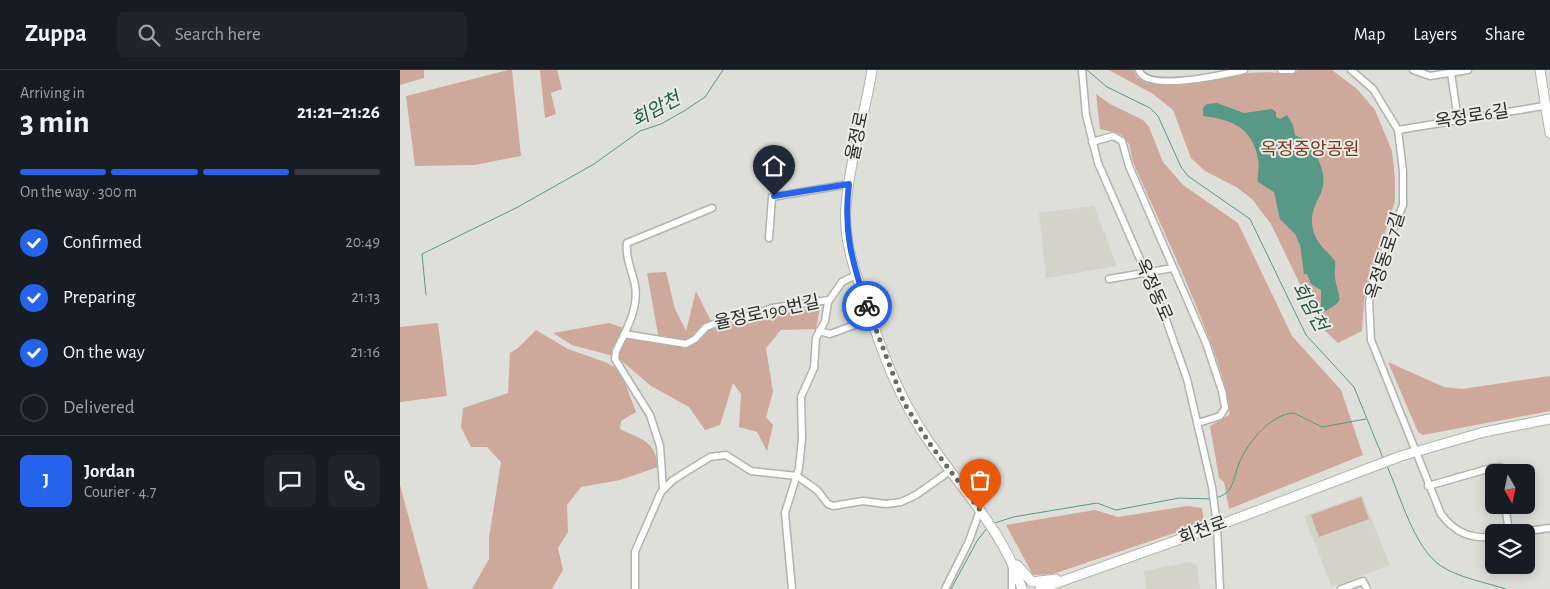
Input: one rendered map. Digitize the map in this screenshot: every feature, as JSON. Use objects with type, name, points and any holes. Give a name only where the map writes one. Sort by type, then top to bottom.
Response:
[{"type":"main road","name":"율정로","points":[[872,70],[849,184],[846,220],[850,252],[856,275],[904,403],[950,471],[994,530],[1013,562]]},
{"type":"main road","points":[[1540,70],[1548,105],[1550,133]]},
{"type":"main road","points":[[1415,452],[1484,432],[1550,419]]},
{"type":"main road","name":"회천로","points":[[1040,589],[1218,526],[1415,452]]},
{"type":"main road","points":[[1013,562],[1033,582],[1062,580]]},
{"type":"main road","points":[[1013,562],[1022,589]]},
{"type":"main road","points":[[1048,589],[1062,580]]},
{"type":"street","name":"옥정동로","points":[[1082,70],[1084,97],[1092,142],[1118,213],[1164,314],[1187,379],[1212,487],[1218,526]]},
{"type":"street","points":[[1138,70],[1140,75],[1145,78],[1179,81],[1244,70]]},
{"type":"street","points":[[1281,70],[1292,70]]},
{"type":"street","name":"옥정동로7길","points":[[1351,70],[1373,89],[1398,130],[1403,170],[1402,205],[1370,292],[1369,328],[1374,350],[1439,511],[1456,530],[1472,537],[1485,537]]},
{"type":"street","points":[[1413,70],[1430,76],[1468,70]]},
{"type":"street","points":[[1450,73],[1458,120]]},
{"type":"street","name":"옥정로6길","points":[[1398,130],[1548,105]]},
{"type":"street","points":[[1092,142],[1113,136],[1122,141],[1129,166],[1206,343],[1225,404],[1224,411],[1220,416],[1198,422]]},
{"type":"street","points":[[770,238],[772,196],[849,184]]},
{"type":"street","points":[[663,489],[660,446],[650,415],[615,359],[616,351],[635,304],[635,286],[626,250],[627,243],[712,208]]},
{"type":"street","points":[[1109,279],[1173,268]]},
{"type":"street","points":[[792,589],[785,513],[797,476],[801,452],[801,398],[814,368],[815,344],[819,331],[825,321],[829,300],[842,282],[856,275]]},
{"type":"street","name":"율정로190번길","points":[[624,334],[686,344],[694,340],[706,327],[733,317],[750,316],[772,308],[829,300]]},
{"type":"street","points":[[819,331],[830,334],[871,319]]},
{"type":"street","points":[[635,589],[636,552],[663,489],[673,480],[710,457],[726,455],[751,471],[797,476],[817,490],[828,504],[833,506],[863,501],[886,504],[902,502],[916,495],[950,471]]},
{"type":"street","points":[[1428,486],[1485,470]]},
{"type":"street","points":[[945,589],[983,514]]},
{"type":"street","points":[[1218,526],[1220,589]]},
{"type":"street","points":[[1535,530],[1550,528]]},
{"type":"street","points":[[1012,589],[1013,562]]},
{"type":"street","points":[[1341,589],[1363,581],[1367,589]]},
{"type":"shaded area","points":[[1217,103],[1244,113],[1272,109],[1276,112],[1276,117],[1280,119],[1287,115],[1293,125],[1295,135],[1305,140],[1317,157],[1322,171],[1323,186],[1313,212],[1312,222],[1318,241],[1335,261],[1335,275],[1339,296],[1339,300],[1335,305],[1321,314],[1321,290],[1311,284],[1307,274],[1304,274],[1300,245],[1295,234],[1280,219],[1274,192],[1258,182],[1259,162],[1251,140],[1239,127],[1231,123],[1203,116],[1203,108],[1207,104]]},
{"type":"shaded area","points":[[1094,206],[1117,266],[1046,278],[1039,213]]},
{"type":"shaded area","points":[[1362,495],[1390,565],[1332,587],[1304,516]]},
{"type":"shaded area","points":[[1190,562],[1197,565],[1200,589],[1146,589],[1144,571]]},
{"type":"green space","points":[[400,70],[424,70],[424,78],[400,85]]},
{"type":"green space","points":[[512,70],[521,156],[474,165],[415,166],[406,96]]},
{"type":"green space","points":[[540,70],[557,70],[562,89],[551,93],[556,114],[545,118]]},
{"type":"green space","name":"옥정중앙공원","points":[[1109,70],[1134,70],[1136,76],[1145,82],[1158,85],[1174,85],[1191,84],[1256,72],[1293,74],[1298,70],[1332,70],[1357,89],[1375,110],[1392,151],[1395,178],[1395,201],[1364,300],[1362,331],[1338,343],[1320,326],[1271,224],[1252,199],[1236,187],[1205,171],[1191,158],[1173,110],[1153,94]]},
{"type":"green space","points":[[1096,94],[1110,104],[1143,120],[1149,127],[1163,162],[1183,185],[1238,223],[1292,336],[1341,390],[1363,455],[1229,509],[1224,482],[1219,478],[1210,426],[1229,415],[1228,396],[1219,367],[1190,292],[1133,162],[1129,144],[1121,134],[1100,129]]},
{"type":"green space","points":[[666,272],[675,309],[686,331],[696,291],[712,323],[725,326],[762,316],[820,307],[816,329],[781,330],[766,348],[773,392],[766,417],[773,425],[767,451],[757,432],[739,427],[741,394],[733,383],[720,425],[705,430],[689,407],[651,386],[617,357],[572,345],[553,333],[609,323],[659,340],[647,273]]},
{"type":"green space","points":[[438,323],[447,396],[400,402],[400,327]]},
{"type":"green space","points":[[536,330],[568,349],[605,362],[620,370],[636,412],[621,421],[620,429],[641,439],[650,446],[654,451],[658,467],[620,480],[581,487],[567,505],[568,532],[558,548],[563,570],[552,589],[472,589],[489,559],[489,538],[501,462],[487,447],[471,447],[461,427],[463,408],[508,393],[510,353],[518,348]]},
{"type":"green space","points":[[1388,362],[1444,387],[1462,389],[1550,376],[1550,411],[1423,435],[1418,432]]},
{"type":"green space","points":[[400,485],[428,589],[400,589]]},
{"type":"green space","points":[[1361,497],[1369,519],[1319,537],[1311,515]]},
{"type":"green space","points":[[1187,506],[1202,508],[1204,523],[1053,574],[1033,575],[1006,525],[1095,510],[1118,517]]},
{"type":"waterway","points":[[426,295],[422,254],[518,207],[594,164],[640,131],[661,124],[684,111],[705,97],[723,70]]},
{"type":"waterway","name":"회암천","points":[[1087,70],[1107,87],[1150,108],[1158,116],[1181,167],[1188,176],[1250,219],[1306,335],[1354,387],[1383,458]]},
{"type":"waterway","points":[[1215,498],[1220,497],[1230,489],[1239,464],[1249,445],[1269,423],[1277,418],[1294,413],[1322,427],[1366,419]]},
{"type":"waterway","name":"회암천","points":[[1387,466],[1415,534],[1431,558],[1455,573],[1506,589]]},
{"type":"waterway","points":[[992,524],[1013,517],[1097,503],[1116,510],[1179,498],[1211,499]]},
{"type":"waterway","points":[[951,589],[977,541],[987,528]]},
{"type":"way so far","points":[[867,306],[904,403],[930,444],[980,510]]},
{"type":"route","points":[[774,196],[849,184],[846,220],[850,252],[867,306]]}]
